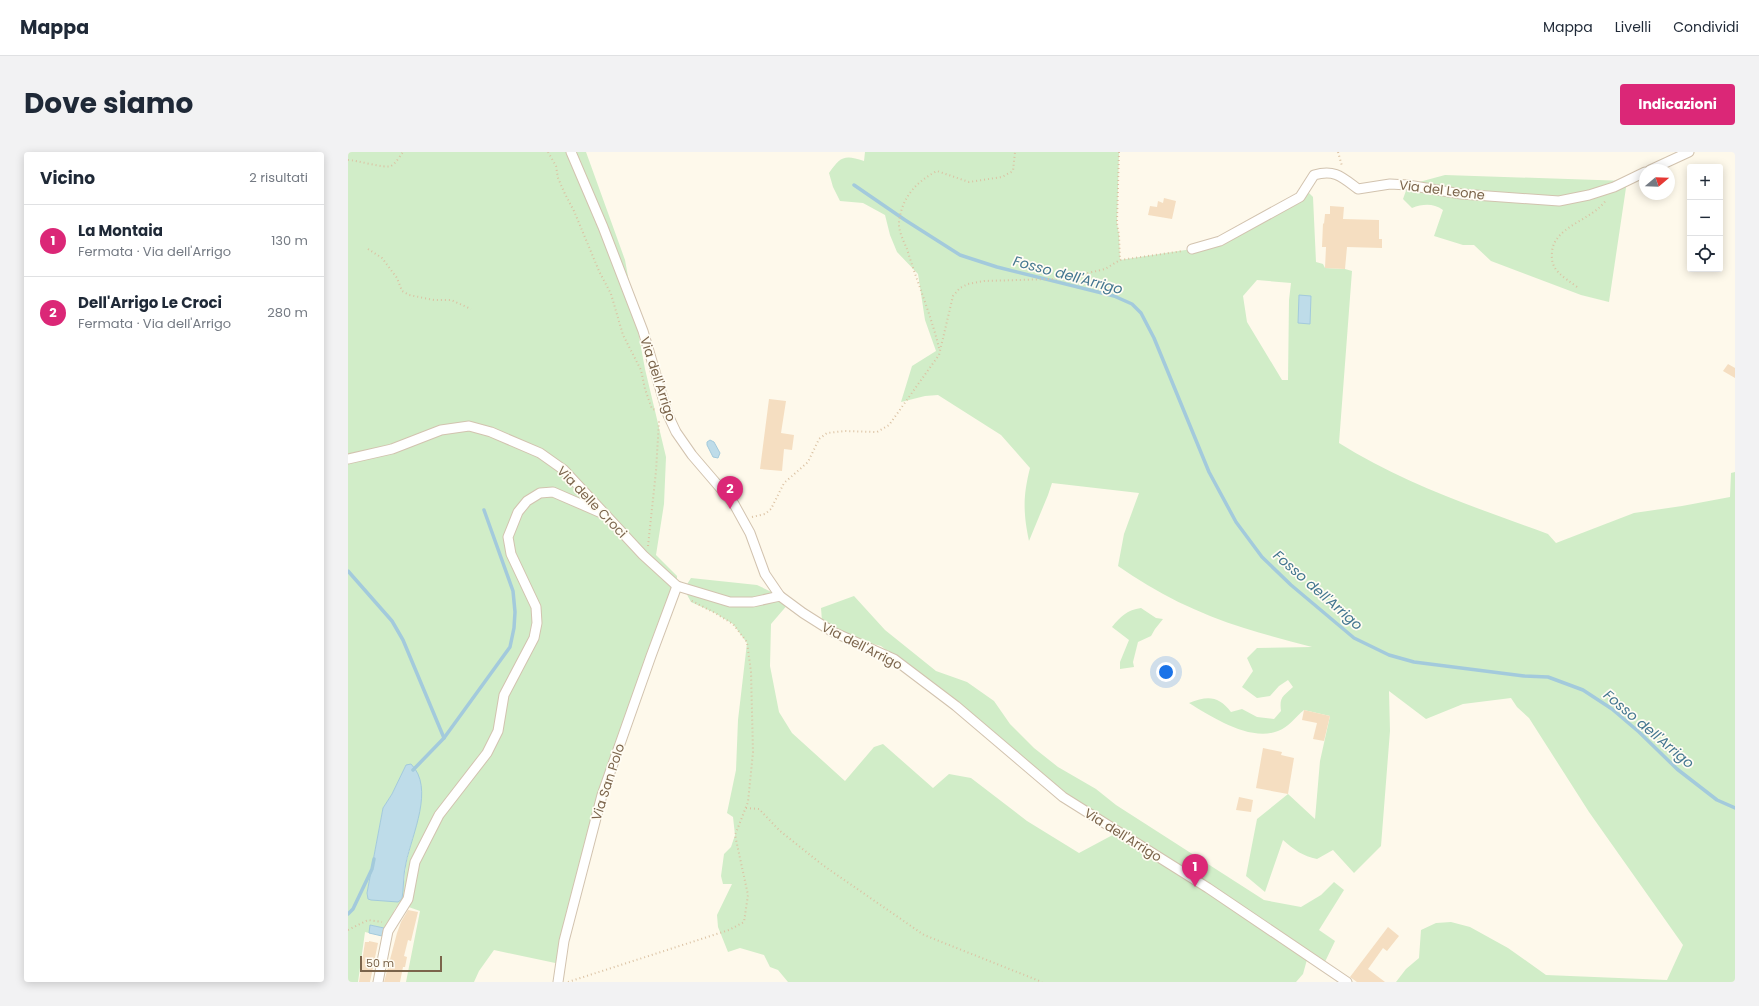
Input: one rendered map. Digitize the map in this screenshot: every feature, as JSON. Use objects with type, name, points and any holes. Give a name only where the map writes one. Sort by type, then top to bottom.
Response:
[{"type":"street","name":"Via dell'Arrigo","points":[[571,152],[604,227],[643,331],[668,415],[676,432],[692,455],[734,504],[750,533],[765,574],[780,596],[802,613],[833,632],[894,659],[956,706],[1064,797],[1208,888],[1347,982]]},
{"type":"street","points":[[1663,164],[1688,152]]},
{"type":"street","name":"Via del Leone","points":[[1192,249],[1220,241],[1300,197],[1314,175],[1326,172],[1340,176],[1358,189],[1390,184],[1408,184],[1461,194],[1559,201],[1589,195],[1614,187],[1639,175]]},
{"type":"street","name":"Via delle Croci","points":[[348,459],[392,449],[441,430],[469,426],[491,432],[540,453],[564,470],[646,558],[681,588],[730,602],[754,602],[780,596]]},
{"type":"street","points":[[378,982],[388,931],[408,899],[415,862],[439,815],[487,753],[498,731],[504,695],[534,638],[537,623],[536,607],[511,554],[508,537],[518,512],[527,501],[540,494],[553,492],[606,515]]},
{"type":"street","name":"Via San Polo","points":[[558,982],[564,941],[602,795],[651,656],[681,588]]},
{"type":"path","points":[[348,160],[360,161],[388,168],[392,166],[403,152]]},
{"type":"path","points":[[548,152],[556,166],[558,178],[564,194],[574,211],[599,271],[611,294],[623,335],[641,370],[645,389],[652,409]]},
{"type":"path","points":[[939,350],[933,324],[899,224],[906,201],[912,189],[923,178],[938,171],[969,182],[1002,177],[1013,171],[1014,152]]},
{"type":"path","points":[[1119,152],[1117,223],[1120,260]]},
{"type":"path","points":[[1338,152],[1342,166],[1340,176]]},
{"type":"path","points":[[1577,287],[1554,268],[1551,257],[1554,241],[1562,233],[1604,203],[1614,187]]},
{"type":"path","points":[[368,249],[382,258],[397,278],[402,291],[410,295],[434,300],[451,300],[471,309]]},
{"type":"path","points":[[743,520],[765,514],[771,509],[784,483],[808,462],[819,440],[827,433],[876,432],[889,425],[939,355],[939,350],[948,325],[953,296],[960,288],[968,284],[984,281],[1052,279],[1076,276],[1104,269],[1120,260],[1192,249]]},
{"type":"path","points":[[646,558],[650,541],[660,418]]},
{"type":"path","points":[[567,982],[729,930],[744,922],[746,916],[748,895],[735,835],[748,802],[753,752],[751,672],[747,642],[734,624],[715,612],[691,602],[681,588]]},
{"type":"path","points":[[746,808],[759,809],[780,831],[824,866],[924,935],[1042,982]]},
{"type":"path","points":[[348,930],[368,920],[393,924]]},
{"type":"green space","points":[[348,152],[586,152],[625,260],[645,369],[666,457],[664,504],[656,555],[677,576],[677,586],[602,795],[560,964],[494,950],[479,971],[474,982],[406,982],[420,911],[400,904],[395,909],[382,936],[383,928],[371,925],[369,933],[365,932],[358,982],[348,982]],"holes":[[[406,765],[419,812],[406,864],[402,899],[368,898],[367,893],[383,808],[392,794]]]},
{"type":"green space","points":[[865,152],[1119,152],[1117,223],[1120,260],[1192,249],[1220,241],[1305,189],[1313,197],[1316,262],[1323,264],[1325,268],[1345,269],[1352,271],[1339,443],[1364,458],[1415,483],[1468,505],[1548,534],[1556,543],[1634,513],[1730,497],[1731,473],[1735,472],[1735,982],[1396,982],[1406,969],[1419,958],[1421,930],[1436,923],[1451,922],[1470,927],[1508,948],[1546,975],[1667,980],[1683,945],[1589,812],[1529,718],[1517,707],[1511,698],[1463,704],[1426,719],[1389,691],[1390,731],[1381,846],[1354,873],[1333,850],[1317,859],[1299,852],[1283,840],[1265,892],[1246,876],[1257,819],[1288,794],[1315,819],[1320,761],[1330,716],[1304,710],[1289,724],[1278,731],[1267,734],[1256,733],[1244,731],[1220,721],[1189,703],[1201,699],[1212,698],[1221,702],[1231,712],[1242,709],[1257,717],[1274,719],[1281,711],[1281,702],[1283,697],[1293,687],[1288,680],[1279,686],[1270,696],[1257,698],[1242,687],[1253,671],[1247,658],[1257,648],[1312,647],[1252,631],[1194,609],[1147,585],[1118,566],[1124,534],[1139,493],[1052,483],[1029,541],[1025,504],[1026,487],[1030,468],[1001,435],[938,395],[925,396],[901,402],[912,366],[936,351],[925,320],[918,274],[897,252],[890,235],[885,215],[863,203],[840,201],[833,187],[829,173],[836,163],[843,158],[852,158],[864,161]],"holes":[[[1257,280],[1291,283],[1289,300],[1288,380],[1282,380],[1247,322],[1243,296]]]},
{"type":"green space","points":[[1445,175],[1627,181],[1609,302],[1581,295],[1491,261],[1474,245],[1463,245],[1434,236],[1443,210],[1435,206],[1428,205],[1412,208],[1403,199],[1408,185]]},
{"type":"green space","points":[[691,578],[757,585],[780,596],[789,603],[771,624],[770,666],[779,712],[792,733],[845,781],[874,747],[883,744],[933,788],[949,774],[971,778],[1027,821],[1079,853],[1122,830],[1075,802],[966,712],[881,646],[839,635],[822,621],[821,608],[854,596],[885,630],[936,671],[967,682],[994,701],[1010,724],[1034,748],[1058,767],[1096,789],[1116,805],[1264,900],[1301,907],[1321,895],[1334,882],[1344,890],[1319,930],[1335,941],[1323,966],[1308,956],[1303,974],[1296,982],[788,982],[778,970],[770,967],[764,955],[740,948],[728,952],[718,927],[717,915],[732,884],[723,884],[721,876],[724,854],[731,847],[735,835],[733,817],[727,813],[736,770],[738,720],[747,643],[733,624],[715,613],[691,602],[684,589]]},
{"type":"green space","points":[[1141,608],[1156,618],[1163,619],[1151,636],[1138,642],[1133,662],[1134,667],[1120,669],[1120,662],[1129,640],[1112,627],[1125,614],[1132,610]]},
{"type":"water","points":[[1299,295],[1311,296],[1310,324],[1298,323]]},
{"type":"water","points":[[710,440],[714,442],[720,453],[718,458],[713,457],[707,445],[707,442]]},
{"type":"water","points":[[411,764],[418,774],[422,798],[417,825],[405,868],[402,899],[398,902],[371,900],[368,899],[367,893],[383,808],[392,794],[406,765]]},
{"type":"water","points":[[370,925],[384,928],[382,936],[369,933]]},
{"type":"building","points":[[1164,198],[1176,201],[1172,219],[1148,215],[1150,206],[1157,207],[1158,201],[1163,203]]},
{"type":"building","points":[[1330,206],[1344,207],[1343,219],[1379,220],[1379,239],[1382,239],[1382,248],[1347,247],[1345,269],[1325,268],[1326,247],[1322,247],[1323,223],[1324,224],[1325,214],[1330,214]]},
{"type":"building","points":[[1728,364],[1735,368],[1735,378],[1723,371]]},
{"type":"building","points":[[769,399],[786,401],[781,433],[794,435],[792,450],[784,449],[782,471],[760,469]]},
{"type":"building","points":[[1304,710],[1330,716],[1324,741],[1313,739],[1317,723],[1302,720]]},
{"type":"building","points":[[1263,748],[1282,752],[1281,755],[1294,758],[1288,794],[1256,788]]},
{"type":"building","points":[[1239,797],[1253,800],[1251,812],[1236,810]]},
{"type":"building","points":[[408,910],[418,912],[411,941],[408,940],[404,956],[407,957],[400,982],[384,982],[397,933]]},
{"type":"building","points":[[1388,927],[1399,936],[1387,951],[1383,948],[1368,969],[1385,982],[1357,982],[1350,977]]},
{"type":"building","points":[[369,941],[378,943],[370,982],[359,982],[365,942]]},
{"type":"waterway","name":"Fosso dell'Arrigo","points":[[854,185],[960,255],[997,267],[1114,296],[1132,304],[1141,313],[1154,338],[1209,472],[1236,522],[1262,557],[1291,585],[1354,638],[1389,655],[1414,662],[1524,676],[1548,677],[1583,690],[1612,709],[1639,732],[1677,769],[1717,800],[1735,808]]},
{"type":"waterway","points":[[413,770],[444,738],[510,647],[514,628],[515,612],[513,591],[484,510]]},
{"type":"waterway","points":[[348,571],[392,621],[403,640],[444,738]]},
{"type":"waterway","points":[[348,914],[353,909],[372,869],[374,859]]},
{"type":"place","name":"Dell'Arrigo Le Croci","points":[[730,509]]},
{"type":"place","name":"La Montaia","points":[[1195,887]]}]
